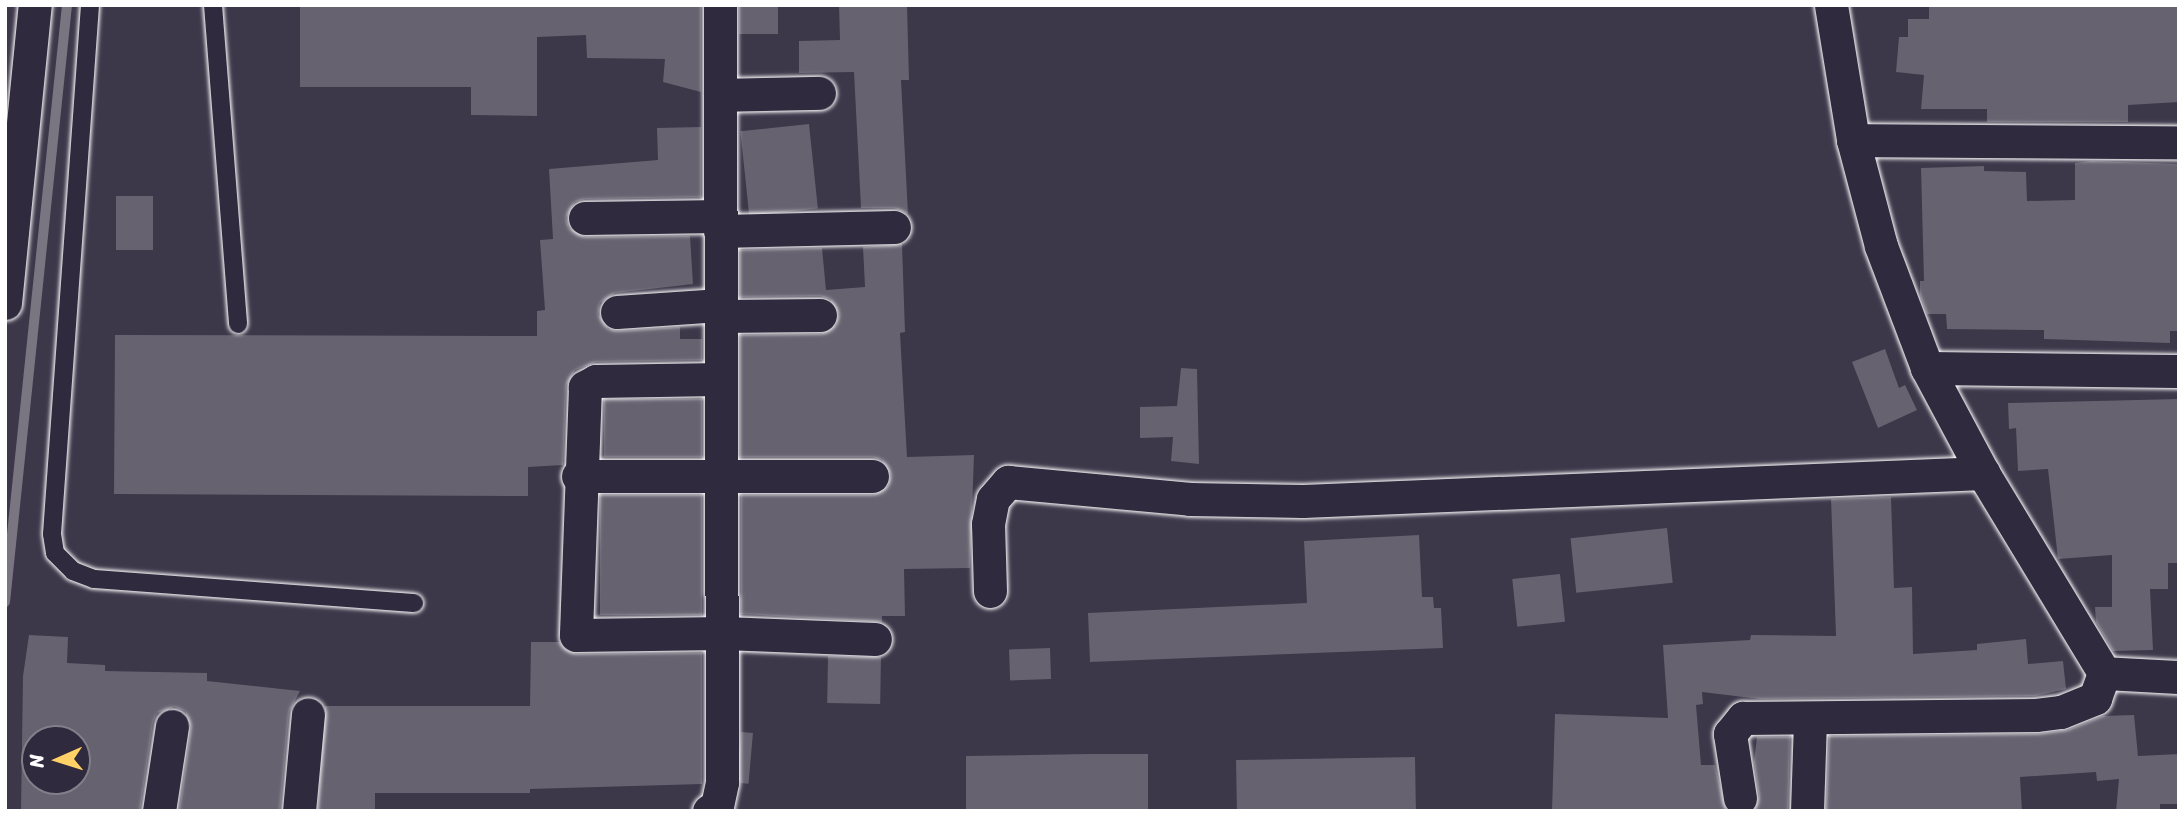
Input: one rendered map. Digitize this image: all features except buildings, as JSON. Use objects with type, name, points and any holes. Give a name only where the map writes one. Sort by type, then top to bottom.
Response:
[{"type":"street","points":[[5,303],[35,5]]},
{"type":"street","points":[[709,811],[717,806],[722,782],[720,5]]},
{"type":"street","points":[[1831,5],[1853,139],[1881,246],[1927,369],[1983,472],[2104,673]]},
{"type":"street","points":[[720,95],[819,93]]},
{"type":"street","points":[[1853,139],[2179,142]]},
{"type":"street","points":[[586,218],[894,228]]},
{"type":"street","points":[[617,312],[820,314]]},
{"type":"street","points":[[1927,369],[2179,372]]},
{"type":"street","points":[[720,379],[596,381],[585,387],[578,476],[576,635],[723,633],[875,639]]},
{"type":"street","points":[[990,590],[988,524],[993,499],[1008,482],[1190,499],[1303,501],[1983,472]]},
{"type":"street","points":[[578,476],[873,476]]},
{"type":"street","points":[[2104,673],[2179,677]]},
{"type":"street","points":[[1740,798],[1730,734],[1737,721],[2061,712],[2095,698],[2104,673]]},
{"type":"street","points":[[299,811],[308,714]]},
{"type":"street","points":[[1807,811],[1810,719]]},
{"type":"street","points":[[159,811],[172,726]]},
{"type":"lane","points":[[90,5],[52,534],[55,553],[73,571],[94,579],[414,603]]},
{"type":"lane","points":[[213,5],[238,324]]},
{"type":"waterway","points":[[5,602],[67,5]]}]
